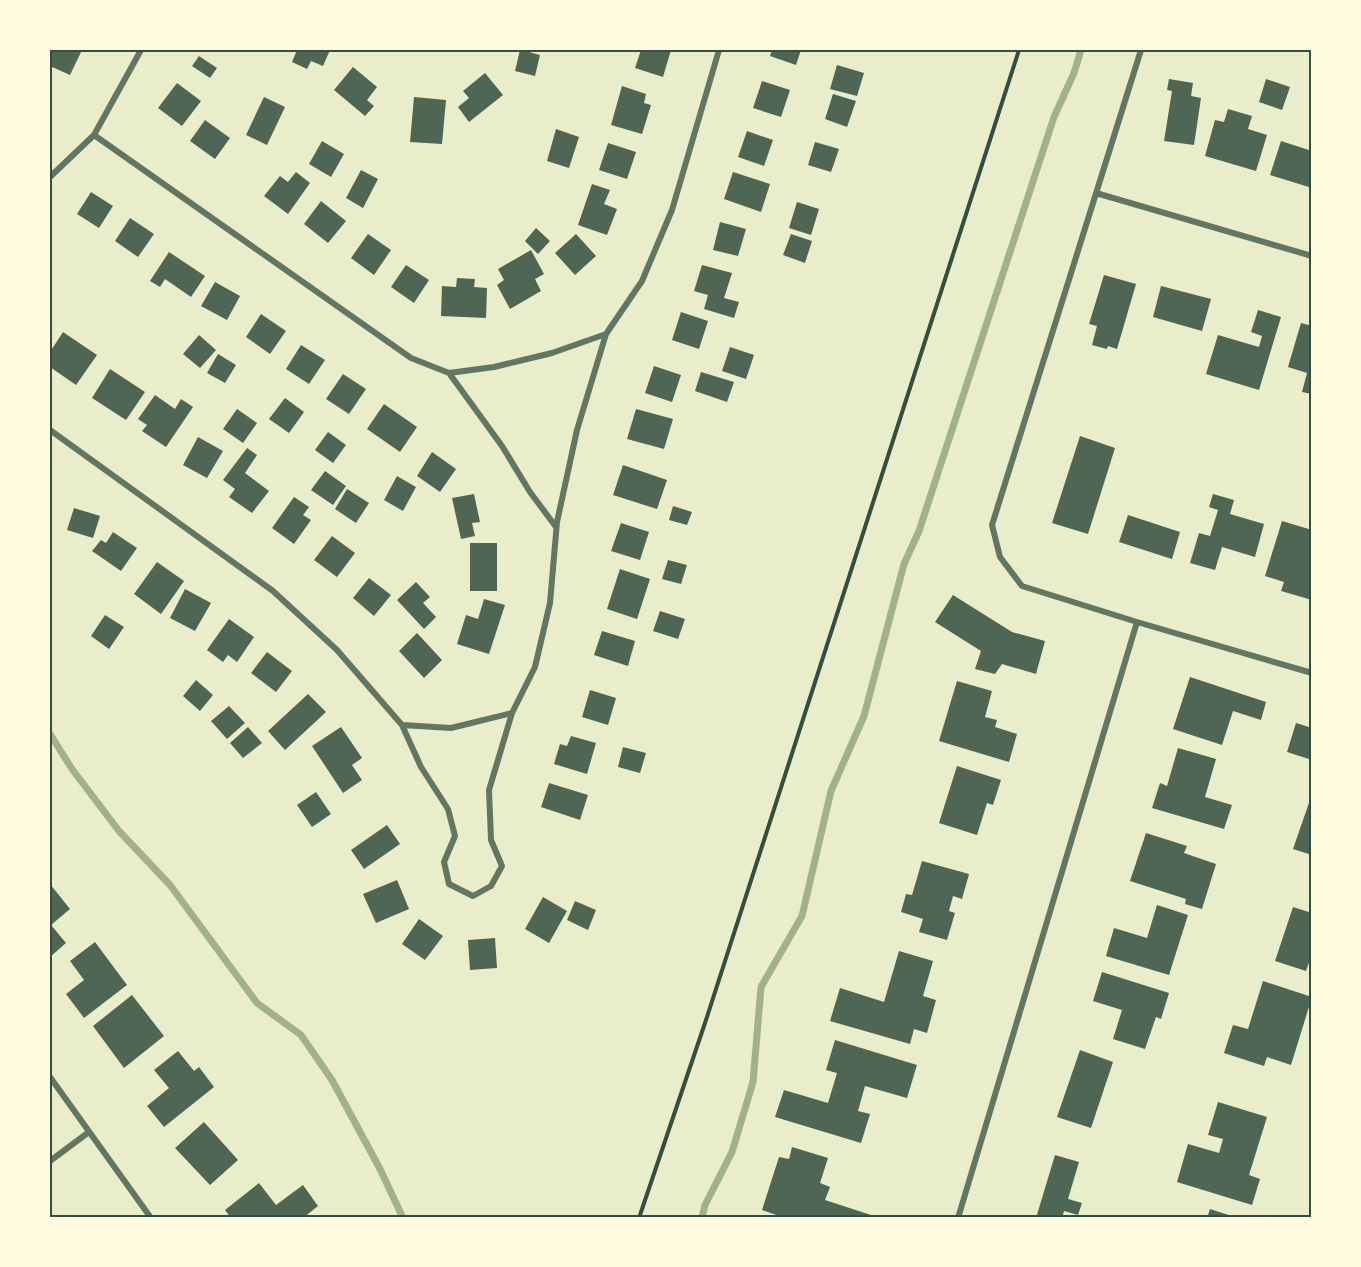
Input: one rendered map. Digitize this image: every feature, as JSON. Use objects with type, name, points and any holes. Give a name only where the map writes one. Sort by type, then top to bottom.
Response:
[{"type":"street","points":[[50,177],[94,135],[141,50]]},
{"type":"street","points":[[50,430],[273,591],[337,650],[402,725],[422,767],[448,810],[455,837],[444,862],[449,884],[473,897],[490,886],[502,866],[490,840],[489,790],[512,713],[536,667],[550,603],[556,527],[577,430],[606,334],[642,281],[672,210],[719,50]]},
{"type":"street","points":[[1141,50],[992,525],[1000,557],[1022,586],[1311,673]]},
{"type":"street","points":[[94,135],[411,358],[449,373],[494,367],[552,353],[606,334]]},
{"type":"street","points":[[1096,193],[1311,256]]},
{"type":"street","points":[[449,373],[502,446],[530,492],[556,527]]},
{"type":"street","points":[[958,1218],[1137,622]]},
{"type":"street","points":[[402,725],[451,728],[512,713]]},
{"type":"street","points":[[50,1077],[152,1218]]},
{"type":"street","points":[[50,1161],[89,1132]]},
{"type":"path","points":[[639,1218],[706,1020],[1019,50]]},
{"type":"building","points":[[50,50],[82,50],[70,75],[50,66]]},
{"type":"building","points":[[297,50],[330,50],[323,66],[311,61],[307,69],[292,62]]},
{"type":"building","points":[[520,50],[530,50],[529,52],[540,55],[535,76],[515,71]]},
{"type":"building","points":[[641,50],[671,50],[663,77],[635,68]]},
{"type":"building","points":[[772,50],[801,50],[796,65],[770,56]]},
{"type":"building","points":[[199,56],[217,68],[210,78],[192,66]]},
{"type":"building","points":[[837,65],[864,73],[857,96],[830,89]]},
{"type":"building","points":[[353,67],[377,87],[367,100],[374,106],[365,116],[334,90]]},
{"type":"building","points":[[485,73],[503,95],[469,122],[458,107],[469,98],[463,91]]},
{"type":"building","points":[[1169,79],[1193,83],[1191,96],[1201,98],[1194,145],[1164,141],[1172,91],[1167,90]]},
{"type":"building","points":[[1266,79],[1290,87],[1282,110],[1259,102]]},
{"type":"building","points":[[762,81],[790,90],[781,117],[753,108]]},
{"type":"building","points":[[177,83],[201,101],[182,126],[158,108]]},
{"type":"building","points":[[622,86],[646,94],[644,103],[651,105],[642,134],[611,125]]},
{"type":"building","points":[[833,94],[856,101],[847,127],[825,119]]},
{"type":"building","points":[[264,97],[285,107],[267,145],[246,135]]},
{"type":"building","points":[[414,97],[446,100],[442,144],[410,142]]},
{"type":"building","points":[[1228,109],[1252,116],[1248,129],[1267,135],[1256,171],[1205,156],[1215,120],[1224,122]]},
{"type":"building","points":[[205,120],[230,138],[215,159],[190,141]]},
{"type":"building","points":[[556,129],[579,137],[569,168],[547,161]]},
{"type":"building","points":[[747,131],[773,140],[764,166],[738,157]]},
{"type":"building","points":[[322,141],[344,154],[331,177],[309,164]]},
{"type":"building","points":[[1281,141],[1312,151],[1312,188],[1270,175]]},
{"type":"building","points":[[815,142],[839,149],[831,172],[808,165]]},
{"type":"building","points":[[608,143],[636,152],[627,179],[599,170]]},
{"type":"building","points":[[361,170],[378,179],[363,208],[346,198]]},
{"type":"building","points":[[296,172],[310,183],[288,214],[264,196],[280,176],[288,182]]},
{"type":"building","points":[[733,172],[770,184],[761,212],[724,199]]},
{"type":"building","points":[[592,184],[610,190],[604,204],[617,209],[607,235],[578,225]]},
{"type":"building","points":[[91,192],[113,206],[99,228],[77,214]]},
{"type":"building","points":[[321,201],[346,221],[328,243],[304,224]]},
{"type":"building","points":[[797,202],[819,209],[811,235],[789,228]]},
{"type":"building","points":[[130,218],[154,234],[138,257],[115,241]]},
{"type":"building","points":[[720,222],[746,229],[738,256],[713,250]]},
{"type":"building","points":[[536,228],[550,241],[538,254],[525,241]]},
{"type":"building","points":[[368,234],[391,250],[374,275],[351,258]]},
{"type":"building","points":[[576,234],[596,256],[575,275],[555,253]]},
{"type":"building","points":[[791,234],[812,241],[805,263],[783,255]]},
{"type":"building","points":[[531,250],[544,274],[535,279],[541,291],[510,309],[497,285],[504,280],[498,269]]},
{"type":"building","points":[[169,252],[205,276],[191,297],[165,279],[160,287],[150,281]]},
{"type":"building","points":[[406,265],[429,280],[414,303],[391,287]]},
{"type":"building","points":[[702,265],[732,273],[724,298],[739,302],[734,318],[704,309],[708,295],[694,291]]},
{"type":"building","points":[[1104,275],[1136,284],[1117,349],[1092,345],[1097,326],[1089,324]]},
{"type":"building","points":[[457,278],[475,279],[474,287],[487,288],[486,318],[441,316],[442,286],[456,287]]},
{"type":"building","points":[[215,282],[240,296],[227,320],[201,306]]},
{"type":"building","points":[[1161,286],[1211,299],[1202,331],[1153,317]]},
{"type":"building","points":[[1258,310],[1281,317],[1259,390],[1206,374],[1218,335],[1259,347],[1262,336],[1251,332]]},
{"type":"building","points":[[681,312],[708,321],[699,349],[672,340]]},
{"type":"building","points":[[261,314],[286,331],[270,354],[246,337]]},
{"type":"building","points":[[1301,323],[1312,326],[1312,394],[1302,392],[1307,373],[1288,367]]},
{"type":"building","points":[[63,332],[97,355],[76,385],[50,367],[50,352]]},
{"type":"building","points":[[199,335],[216,350],[200,368],[183,354]]},
{"type":"building","points":[[301,345],[325,360],[309,384],[286,369]]},
{"type":"building","points":[[730,347],[754,355],[746,379],[722,371]]},
{"type":"building","points":[[218,354],[236,365],[225,383],[207,373]]},
{"type":"building","points":[[654,366],[681,375],[672,402],[645,393]]},
{"type":"building","points":[[110,369],[145,392],[126,420],[92,398]]},
{"type":"building","points":[[701,372],[734,382],[727,402],[695,391]]},
{"type":"building","points":[[343,374],[366,389],[349,414],[326,399]]},
{"type":"building","points":[[155,395],[175,409],[181,399],[193,407],[166,447],[142,431],[147,425],[138,419]]},
{"type":"building","points":[[285,398],[304,412],[289,433],[269,419]]},
{"type":"building","points":[[384,404],[417,427],[400,452],[367,429]]},
{"type":"building","points":[[237,409],[257,423],[243,443],[223,429]]},
{"type":"building","points":[[636,409],[673,419],[664,449],[627,439]]},
{"type":"building","points":[[328,432],[346,445],[333,463],[315,450]]},
{"type":"building","points":[[1080,436],[1115,448],[1088,534],[1052,523]]},
{"type":"building","points":[[198,437],[223,451],[207,478],[183,465]]},
{"type":"building","points":[[247,448],[257,455],[245,473],[269,491],[252,513],[229,497],[235,489],[223,480]]},
{"type":"building","points":[[432,452],[456,469],[440,492],[417,476]]},
{"type":"building","points":[[623,465],[667,480],[657,509],[613,495]]},
{"type":"building","points":[[325,471],[346,486],[333,505],[311,490]]},
{"type":"building","points":[[397,476],[416,487],[403,511],[384,500]]},
{"type":"building","points":[[347,489],[369,503],[356,523],[335,509]]},
{"type":"building","points":[[474,494],[480,522],[472,523],[475,536],[461,539],[452,498]]},
{"type":"building","points":[[1213,494],[1234,500],[1230,514],[1264,524],[1255,557],[1222,547],[1215,570],[1190,563],[1199,533],[1210,536],[1218,510],[1209,507]]},
{"type":"building","points":[[294,497],[309,507],[303,515],[311,520],[294,544],[272,528]]},
{"type":"building","points":[[673,506],[692,512],[687,525],[669,520]]},
{"type":"building","points":[[74,508],[100,516],[93,538],[67,530]]},
{"type":"building","points":[[1128,515],[1180,532],[1172,559],[1119,542]]},
{"type":"building","points":[[1282,521],[1312,530],[1312,600],[1281,591],[1284,582],[1265,576]]},
{"type":"building","points":[[621,523],[649,532],[640,560],[611,551]]},
{"type":"building","points":[[113,532],[137,548],[121,571],[92,551],[101,540],[106,543]]},
{"type":"building","points":[[332,536],[355,553],[337,577],[314,560]]},
{"type":"building","points":[[470,543],[497,543],[497,591],[470,591]]},
{"type":"building","points":[[668,560],[687,565],[681,584],[662,579]]},
{"type":"building","points":[[157,562],[184,581],[161,614],[134,594]]},
{"type":"building","points":[[620,569],[650,579],[637,619],[607,609]]},
{"type":"building","points":[[369,578],[391,595],[374,616],[353,598]]},
{"type":"building","points":[[416,582],[430,597],[423,603],[436,617],[424,629],[397,600]]},
{"type":"building","points":[[185,589],[211,603],[195,631],[170,618]]},
{"type":"building","points":[[953,595],[1012,632],[1045,641],[1036,674],[1002,664],[995,674],[975,669],[981,651],[935,622]]},
{"type":"building","points":[[484,599],[505,605],[489,654],[457,644],[466,615],[478,619]]},
{"type":"building","points":[[660,611],[685,619],[678,639],[653,631]]},
{"type":"building","points":[[105,615],[124,627],[109,649],[91,636]]},
{"type":"building","points":[[229,619],[254,637],[237,662],[228,655],[223,662],[207,650]]},
{"type":"building","points":[[602,631],[635,641],[628,666],[594,655]]},
{"type":"building","points":[[417,633],[442,660],[424,678],[399,651]]},
{"type":"building","points":[[267,652],[292,671],[276,692],[251,673]]},
{"type":"building","points":[[1190,677],[1266,702],[1261,720],[1233,711],[1222,745],[1173,729]]},
{"type":"building","points":[[196,680],[213,695],[200,711],[183,696]]},
{"type":"building","points":[[957,681],[992,691],[985,717],[997,720],[995,727],[1017,734],[1009,762],[939,741]]},
{"type":"building","points":[[590,690],[616,698],[608,725],[582,717]]},
{"type":"building","points":[[308,694],[326,712],[285,750],[268,731]]},
{"type":"building","points":[[229,706],[245,723],[227,739],[211,721]]},
{"type":"building","points":[[1296,723],[1312,728],[1312,760],[1287,752]]},
{"type":"building","points":[[248,727],[262,743],[243,758],[230,743]]},
{"type":"building","points":[[341,727],[362,758],[352,765],[362,780],[343,793],[312,746]]},
{"type":"building","points":[[571,736],[596,743],[587,774],[554,764],[560,744],[567,746]]},
{"type":"building","points":[[623,747],[646,753],[640,773],[618,767]]},
{"type":"building","points":[[1178,748],[1216,759],[1205,797],[1232,805],[1224,829],[1152,808],[1160,783],[1167,786]]},
{"type":"building","points":[[957,766],[1001,780],[993,805],[987,803],[977,835],[939,823]]},
{"type":"building","points":[[549,783],[588,795],[580,820],[541,807]]},
{"type":"building","points":[[316,792],[331,814],[312,827],[297,805]]},
{"type":"building","points":[[1312,798],[1312,855],[1293,849]]},
{"type":"building","points":[[387,825],[400,844],[364,869],[351,850]]},
{"type":"building","points":[[1146,833],[1187,846],[1184,853],[1216,864],[1202,909],[1185,904],[1186,899],[1130,881]]},
{"type":"building","points":[[922,861],[969,874],[962,899],[953,896],[949,911],[955,913],[947,940],[919,932],[923,919],[901,912],[906,894],[912,895]]},
{"type":"building","points":[[397,880],[409,909],[376,923],[363,894]]},
{"type":"building","points":[[50,884],[70,909],[51,925],[66,943],[50,957]]},
{"type":"building","points":[[543,897],[567,911],[549,943],[525,929]]},
{"type":"building","points":[[575,901],[596,910],[588,930],[567,920]]},
{"type":"building","points":[[1157,905],[1188,915],[1169,975],[1106,956],[1114,928],[1147,938]]},
{"type":"building","points":[[1293,907],[1312,913],[1312,954],[1306,971],[1275,961]]},
{"type":"building","points":[[419,919],[443,936],[425,960],[402,944]]},
{"type":"building","points":[[495,938],[497,968],[470,970],[468,940]]},
{"type":"building","points":[[95,942],[127,985],[84,1018],[66,994],[84,980],[70,961]]},
{"type":"building","points":[[899,951],[933,961],[923,996],[936,1000],[927,1033],[914,1029],[910,1044],[830,1021],[840,988],[884,1002]]},
{"type":"building","points":[[1102,972],[1169,993],[1161,1019],[1156,1017],[1145,1049],[1113,1039],[1122,1010],[1093,1001]]},
{"type":"building","points":[[1263,981],[1312,997],[1291,1065],[1267,1057],[1264,1066],[1224,1053],[1233,1025],[1248,1029]]},
{"type":"building","points":[[132,995],[164,1036],[124,1068],[93,1026]]},
{"type":"building","points":[[835,1040],[917,1065],[907,1098],[865,1086],[858,1111],[870,1114],[861,1143],[775,1117],[784,1090],[828,1103],[837,1073],[826,1070]]},
{"type":"building","points":[[1080,1050],[1113,1062],[1091,1128],[1057,1117]]},
{"type":"building","points":[[178,1051],[194,1071],[199,1067],[214,1087],[164,1127],[147,1106],[169,1088],[154,1070]]},
{"type":"building","points":[[1218,1102],[1267,1117],[1249,1175],[1260,1179],[1252,1205],[1177,1182],[1188,1144],[1219,1153],[1223,1139],[1208,1135]]},
{"type":"building","points":[[204,1122],[238,1160],[210,1185],[175,1148]]},
{"type":"building","points":[[792,1147],[828,1158],[820,1183],[830,1187],[825,1200],[871,1215],[870,1218],[785,1218],[762,1210],[779,1157],[789,1159]]},
{"type":"building","points":[[1055,1155],[1079,1162],[1068,1199],[1082,1203],[1078,1215],[1064,1211],[1062,1218],[1036,1218]]},
{"type":"building","points":[[259,1183],[276,1205],[303,1185],[318,1206],[303,1218],[231,1218],[225,1210]]},
{"type":"building","points":[[1210,1209],[1235,1217],[1235,1218],[1207,1218]]},
{"type":"waterway","points":[[702,1218],[705,1205],[732,1152],[753,1082],[761,987],[802,916],[831,791],[864,716],[904,564],[919,531],[1054,117],[1074,73],[1081,50]]},
{"type":"waterway","points":[[50,734],[72,769],[119,831],[170,885],[257,1003],[301,1035],[332,1080],[380,1169],[403,1218]]}]
